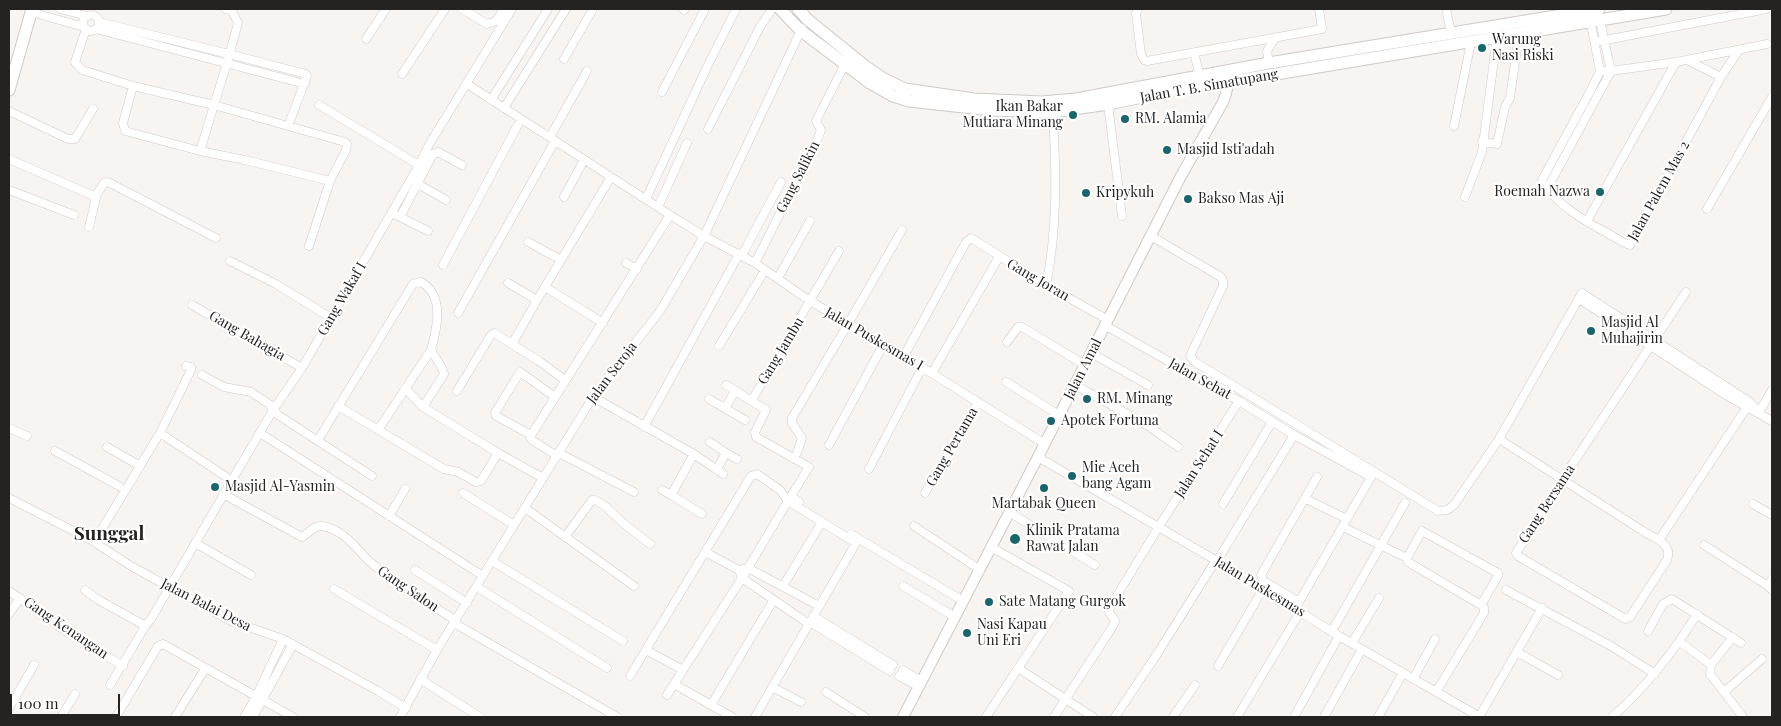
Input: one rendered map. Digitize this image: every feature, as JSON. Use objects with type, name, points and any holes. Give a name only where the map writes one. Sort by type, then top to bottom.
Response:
[{"type":"main road","name":"Jalan T. B. Simatupang","points":[[780,9],[800,30],[870,83],[893,96],[909,101],[974,104],[1068,100],[1471,42],[1519,34],[1595,14]]},
{"type":"main road","name":"Jalan T. B. Simatupang","points":[[798,9],[807,19],[864,66],[884,79],[905,89],[974,104],[1023,112],[1053,112],[1108,104],[1201,81]]},
{"type":"main road","name":"Jalan T. B. Simatupang","points":[[1227,77],[1268,62],[1452,33],[1595,14],[1666,9]]},
{"type":"main road","points":[[9,90],[13,56],[32,10]]},
{"type":"street","points":[[60,9],[96,16],[98,26]]},
{"type":"street","points":[[200,151],[238,23],[232,11],[226,9]]},
{"type":"street","points":[[366,39],[386,9]]},
{"type":"street","points":[[402,74],[446,9]]},
{"type":"street","points":[[462,9],[487,24],[496,21],[504,9]]},
{"type":"street","name":"Gang Wakaf I","points":[[110,685],[170,587],[273,410],[302,368],[392,213],[430,143],[512,9]]},
{"type":"street","points":[[491,100],[548,9]]},
{"type":"street","points":[[504,108],[566,9]]},
{"type":"street","points":[[564,59],[593,9]]},
{"type":"street","points":[[662,92],[705,9]]},
{"type":"street","points":[[646,199],[736,9]]},
{"type":"street","points":[[708,129],[760,27],[772,9]]},
{"type":"street","points":[[1138,9],[1136,14],[1141,54],[1147,62],[1322,29],[1319,9]]},
{"type":"street","points":[[1446,9],[1452,33]]},
{"type":"street","points":[[1595,42],[1767,9]]},
{"type":"street","points":[[32,10],[92,31],[98,26]]},
{"type":"street","points":[[88,14],[84,20],[85,28],[75,62],[82,70],[134,86],[214,105],[347,144],[346,150],[330,181],[308,246]]},
{"type":"street","points":[[1547,189],[1611,71],[1605,40],[1595,14]]},
{"type":"street","points":[[1547,189],[1542,180],[1600,71],[1595,42],[1595,14]]},
{"type":"street","name":"Jalan Seroja","points":[[400,717],[437,650],[593,397],[660,312],[704,236],[800,30],[807,19]]},
{"type":"street","points":[[98,26],[229,54],[304,73],[307,76],[305,84],[288,126]]},
{"type":"street","points":[[98,26],[305,84]]},
{"type":"street","points":[[1482,142],[1497,144],[1510,98],[1519,34]]},
{"type":"street","points":[[1465,197],[1482,152],[1497,37]]},
{"type":"street","points":[[1268,62],[1268,51],[1276,38]]},
{"type":"street","points":[[1454,126],[1471,42]]},
{"type":"street","points":[[1600,71],[1676,62],[1767,44]]},
{"type":"street","name":"Jalan Palem Mas 2","points":[[1547,189],[1564,206],[1587,221],[1628,245],[1632,243],[1722,77],[1739,50]]},
{"type":"street","points":[[1194,53],[1201,81]]},
{"type":"street","points":[[1687,60],[1722,77]]},
{"type":"street","points":[[1587,221],[1676,62]]},
{"type":"street","name":"Gang Salikin","points":[[756,263],[818,138],[821,130],[816,121],[845,64]]},
{"type":"street","points":[[458,313],[587,71]]},
{"type":"street","name":"Jalan Amal","points":[[903,717],[1045,444],[1181,176],[1223,102],[1227,77]]},
{"type":"street","name":"Jalan Puskesmas I","points":[[467,84],[670,215],[704,236],[756,263],[810,302],[904,356],[1045,444]]},
{"type":"street","points":[[134,86],[123,123],[125,131],[200,151],[330,181]]},
{"type":"street","points":[[1707,209],[1772,97]]},
{"type":"street","points":[[1108,104],[1122,216]]},
{"type":"street","points":[[319,105],[419,165]]},
{"type":"street","points":[[9,111],[68,138],[75,139],[93,109]]},
{"type":"street","points":[[1046,285],[1054,228],[1056,163],[1053,112]]},
{"type":"street","points":[[443,265],[520,119]]},
{"type":"street","points":[[658,207],[687,143]]},
{"type":"street","points":[[400,217],[435,152],[462,165]]},
{"type":"street","points":[[9,159],[96,197]]},
{"type":"street","points":[[564,197],[584,160]]},
{"type":"street","points":[[512,344],[611,177]]},
{"type":"street","points":[[89,228],[96,197],[104,183],[108,182],[216,238]]},
{"type":"street","points":[[644,427],[781,182]]},
{"type":"street","points":[[418,184],[446,200]]},
{"type":"street","points":[[9,190],[74,215]]},
{"type":"street","points":[[392,213],[428,231]]},
{"type":"street","points":[[634,492],[531,440],[531,435],[670,215]]},
{"type":"street","points":[[778,278],[810,221]]},
{"type":"street","points":[[796,453],[802,438],[792,423],[792,418],[902,230]]},
{"type":"street","points":[[1151,236],[1221,277],[1223,281],[1223,286],[1190,356],[1195,362],[1438,511],[1447,510],[1454,505],[1499,439],[1579,299],[1612,316],[1772,421]]},
{"type":"street","name":"Gang Joran","points":[[904,356],[969,239],[1107,323]]},
{"type":"street","points":[[528,242],[561,260]]},
{"type":"street","name":"Gang Jambu","points":[[752,400],[839,251]]},
{"type":"street","points":[[932,373],[999,257]]},
{"type":"street","points":[[230,261],[276,284],[331,318]]},
{"type":"street","points":[[626,262],[636,269]]},
{"type":"street","points":[[720,346],[765,270]]},
{"type":"street","points":[[318,440],[413,284],[421,282],[432,292],[436,303],[436,331],[431,350],[378,430]]},
{"type":"street","points":[[508,283],[537,300]]},
{"type":"street","points":[[545,287],[603,323]]},
{"type":"street","name":"Gang Bersama","points":[[1659,540],[1668,549],[1670,554],[1628,619],[1518,556],[1516,553],[1686,292]]},
{"type":"street","name":"Gang Bahagia","points":[[192,305],[302,368]]},
{"type":"street","name":"Jalan Sehat","points":[[1107,323],[1294,435],[1371,477],[1347,519]]},
{"type":"street","points":[[1006,342],[1015,329],[1022,327],[1085,364]]},
{"type":"street","points":[[457,390],[492,334],[496,334],[512,344],[565,380]]},
{"type":"street","points":[[829,446],[883,345]]},
{"type":"street","points":[[424,407],[444,374],[431,350]]},
{"type":"street","points":[[1091,353],[1148,385]]},
{"type":"street","points":[[94,542],[160,433],[191,370],[191,367],[186,366]]},
{"type":"street","points":[[869,469],[922,368]]},
{"type":"street","points":[[531,435],[495,414],[509,387],[520,372],[555,397]]},
{"type":"street","points":[[202,375],[224,387],[252,392],[269,404],[273,410],[372,476]]},
{"type":"street","points":[[1006,382],[1059,415]]},
{"type":"street","points":[[1075,385],[1147,425],[1178,447]]},
{"type":"street","points":[[726,386],[752,400],[766,412],[754,436],[809,467],[792,497],[963,601]]},
{"type":"street","points":[[405,388],[424,407],[498,453],[543,478]]},
{"type":"street","points":[[724,408],[735,390]]},
{"type":"street","points":[[1759,412],[1772,390]]},
{"type":"street","points":[[593,397],[694,454],[720,471],[726,453]]},
{"type":"street","points":[[709,399],[745,420]]},
{"type":"street","name":"Jalan Sehat I","points":[[1054,717],[1114,626],[1114,621],[1109,612],[1110,607],[1239,401]]},
{"type":"street","name":"Gang Pertama","points":[[925,493],[978,402]]},
{"type":"street","points":[[1499,439],[1659,540],[1748,405]]},
{"type":"street","points":[[338,406],[444,469],[458,472],[476,482],[481,481],[498,453]]},
{"type":"street","points":[[1223,504],[1272,422]]},
{"type":"street","points":[[9,428],[27,436]]},
{"type":"street","points":[[160,433],[232,480]]},
{"type":"street","points":[[260,433],[483,576]]},
{"type":"street","points":[[1115,717],[1159,652],[1294,435]]},
{"type":"street","points":[[710,442],[737,460]]},
{"type":"street","points":[[107,447],[140,466]]},
{"type":"street","points":[[55,451],[119,486]]},
{"type":"street","points":[[670,495],[694,454]]},
{"type":"street","name":"Jalan Puskesmas","points":[[1038,457],[1159,526],[1263,589],[1298,607],[1336,634],[1477,716]]},
{"type":"street","points":[[630,676],[752,475],[757,474],[780,490],[788,501],[856,543],[754,717]]},
{"type":"street","points":[[1298,607],[1267,583],[1261,575],[1318,477]]},
{"type":"street","points":[[389,516],[405,489]]},
{"type":"street","points":[[662,490],[702,514]]},
{"type":"street","points":[[463,493],[514,525]]},
{"type":"street","name":"Gang Salon","points":[[223,494],[300,536],[306,535],[316,527],[322,526],[334,531],[349,540],[374,566],[455,622],[617,717]]},
{"type":"street","name":"Jalan Balai Desa","points":[[9,498],[94,542],[131,566],[231,621],[283,639],[406,708]]},
{"type":"street","points":[[1237,717],[1347,519],[1306,499]]},
{"type":"street","points":[[565,537],[592,500],[594,500],[605,506],[650,544]]},
{"type":"street","points":[[667,695],[742,578],[788,501]]},
{"type":"street","points":[[1294,717],[1381,546],[1405,504]]},
{"type":"street","points":[[1753,504],[1772,515]]},
{"type":"street","points":[[524,508],[634,586]]},
{"type":"street","points":[[1009,512],[1095,565]]},
{"type":"street","points":[[784,586],[822,522]]},
{"type":"street","points":[[914,526],[979,570]]},
{"type":"street","points":[[1342,527],[1407,558],[1410,563],[1484,608],[1484,612],[1436,692]]},
{"type":"street","points":[[1407,558],[1419,535],[1424,531],[1497,571],[1498,576],[1481,605]]},
{"type":"street","points":[[195,543],[251,575]]},
{"type":"street","points":[[1704,545],[1771,585]]},
{"type":"street","points":[[986,717],[1069,591],[991,547]]},
{"type":"street","points":[[705,552],[739,570],[748,568],[819,606]]},
{"type":"street","points":[[492,561],[623,641]]},
{"type":"street","points":[[415,570],[467,602]]},
{"type":"street","points":[[739,570],[742,578],[773,601],[891,668]]},
{"type":"street","points":[[903,586],[955,617]]},
{"type":"street","points":[[477,587],[607,668]]},
{"type":"street","points":[[334,589],[437,650]]},
{"type":"street","points":[[1218,666],[1263,589]]},
{"type":"street","name":"Gang Kenangan","points":[[9,590],[70,634],[122,666]]},
{"type":"street","points":[[85,590],[103,603],[146,625]]},
{"type":"street","points":[[1506,590],[1611,646],[1654,674]]},
{"type":"street","points":[[9,614],[20,598]]},
{"type":"street","points":[[1352,643],[1379,598]]},
{"type":"street","points":[[1648,631],[1663,604],[1669,599],[1697,614],[1742,643]]},
{"type":"street","points":[[711,705],[773,601]]},
{"type":"street","points":[[1477,716],[1542,608]]},
{"type":"street","points":[[1612,717],[1654,674],[1680,642],[1697,614]]},
{"type":"street","points":[[1733,637],[1711,665],[1710,674],[1744,717]]},
{"type":"street","points":[[244,717],[256,697],[283,639]]},
{"type":"street","points":[[1413,679],[1435,639]]},
{"type":"street","points":[[1680,642],[1711,665]]},
{"type":"street","points":[[253,717],[264,701],[293,644]]},
{"type":"street","points":[[116,717],[160,645],[164,645],[293,717]]},
{"type":"street","points":[[1324,717],[1362,649]]},
{"type":"street","points":[[646,650],[683,670]]},
{"type":"street","points":[[1517,652],[1558,675]]},
{"type":"street","points":[[1724,692],[1762,659]]},
{"type":"street","points":[[9,708],[34,665]]},
{"type":"street","points":[[1018,668],[1093,717]]},
{"type":"street","points":[[175,717],[205,669]]},
{"type":"street","points":[[901,673],[919,684]]},
{"type":"street","points":[[1378,717],[1403,673]]},
{"type":"street","points":[[420,679],[480,717]]},
{"type":"street","points":[[674,684],[732,717]]},
{"type":"street","points":[[1173,717],[1195,685]]},
{"type":"street","points":[[772,686],[801,702]]},
{"type":"street","points":[[826,692],[865,717]]},
{"type":"street","points":[[61,717],[75,694]]},
{"type":"place","name":"Warung Nasi Riski","points":[[1482,48]]},
{"type":"place","name":"Ikan Bakar Mutiara Minang","points":[[1073,115]]},
{"type":"place","name":"RM. Alamia","points":[[1125,119]]},
{"type":"place","name":"Masjid Isti'adah","points":[[1167,150]]},
{"type":"place","name":"Roemah Nazwa","points":[[1600,192]]},
{"type":"place","name":"Kripykuh","points":[[1086,193]]},
{"type":"place","name":"Bakso Mas Aji","points":[[1188,199]]},
{"type":"place","name":"Masjid Al Muhajirin","points":[[1591,331]]},
{"type":"place","name":"RM. Minang","points":[[1087,399]]},
{"type":"place","name":"Apotek Fortuna","points":[[1051,421]]},
{"type":"place","name":"Mie Aceh bang Agam","points":[[1072,476]]},
{"type":"place","name":"Masjid Al-Yasmin","points":[[215,487]]},
{"type":"place","name":"Martabak Queen","points":[[1044,488]]},
{"type":"place","name":"Klinik Pratama Rawat Jalan","points":[[1015,539]]},
{"type":"place","name":"Sate Matang Gurgok","points":[[989,602]]},
{"type":"place","name":"Nasi Kapau Uni Eri","points":[[967,633]]},
{"type":"district","name":"Sunggal","points":[[109,534]]}]
